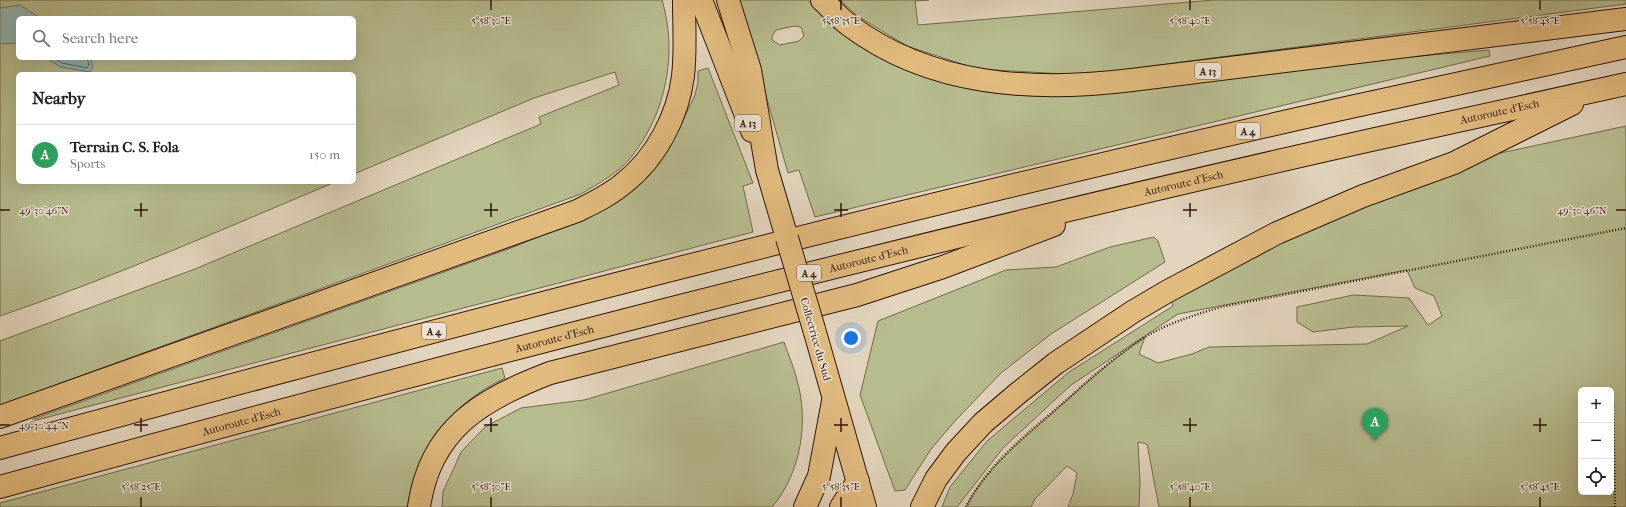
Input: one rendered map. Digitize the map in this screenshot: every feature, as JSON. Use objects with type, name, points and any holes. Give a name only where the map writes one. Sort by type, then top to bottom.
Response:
[{"type":"highway","points":[[0,417],[577,211],[599,199],[625,183],[648,160],[670,124],[683,78],[684,0]]},
{"type":"highway","name":"Collectrice du Sud","points":[[701,0],[729,76],[770,179],[866,507]]},
{"type":"highway","name":"Collectrice du Sud","points":[[728,0],[750,70],[770,179]]},
{"type":"highway","name":"A 13","points":[[822,0],[849,25],[900,56],[936,70],[974,79],[1052,87],[1125,81],[1626,19]]},
{"type":"highway","name":"A 4","points":[[0,448],[367,348],[870,220],[1346,108],[1626,48]]},
{"type":"highway","name":"Autoroute d'Esch","points":[[0,487],[375,384],[619,321],[1141,192],[1626,84]]},
{"type":"highway","name":"A 4","points":[[922,507],[936,479],[948,462],[982,423],[1056,363],[1134,311],[1168,291],[1284,230],[1318,214],[1392,184],[1454,163],[1602,89]]},
{"type":"highway","name":"A 4","points":[[419,507],[421,493],[429,469],[442,445],[458,425],[475,409],[520,385],[550,373],[857,295],[943,268],[1141,192]]},
{"type":"highway","points":[[805,507],[819,476],[834,398]]},
{"type":"highway","points":[[841,507],[858,480]]},
{"type":"path","points":[[966,507],[974,490],[1010,449],[1109,363],[1145,337],[1180,320],[1221,307],[1626,228]]},
{"type":"path","points":[[1613,423],[1615,507]]},
{"type":"green space","points":[[0,0],[662,0],[667,20],[669,61],[661,102],[644,139],[632,156],[621,168],[602,182],[581,194],[0,405],[0,341],[195,269],[541,124],[539,117],[619,85],[615,72],[534,98],[356,173],[356,72],[16,72],[16,184],[330,184],[127,269],[0,316]]},
{"type":"green space","points":[[739,0],[808,0],[820,12],[843,30],[890,62],[941,82],[994,93],[1048,96],[1104,94],[1159,88],[1269,72],[1489,50],[1490,56],[815,217],[799,170],[788,173]],"holes":[[[794,26],[801,27],[804,36],[799,41],[780,45],[772,40],[772,36],[776,30]]]},
{"type":"green space","points":[[840,0],[929,0],[915,1],[918,25],[1214,0],[1626,0],[1626,4],[1083,75],[977,69],[907,46],[856,15]]},
{"type":"green space","points":[[708,68],[753,183],[743,186],[753,232],[33,421],[33,419],[511,248],[554,230],[663,155],[678,131],[695,95],[698,82],[698,71]]},
{"type":"green space","points":[[1626,126],[1626,507],[1159,507],[1147,444],[1138,442],[1140,483],[1139,507],[1068,507],[1073,494],[1077,473],[1067,466],[1035,499],[1031,507],[966,507],[992,469],[1014,447],[1096,375],[1145,337],[1139,354],[1158,363],[1192,354],[1209,347],[1367,344],[1408,326],[1354,327],[1313,332],[1297,322],[1297,307],[1353,295],[1409,298],[1428,325],[1442,316],[1434,296],[1415,288],[1407,270],[1178,314],[1071,385],[1003,448],[957,507],[942,507],[950,487],[987,441],[1069,372],[1173,306],[1168,291],[1454,163]]},
{"type":"green space","points":[[1154,237],[1158,241],[1165,262],[1051,334],[1001,373],[955,421],[931,449],[905,490],[895,491],[860,395],[878,321],[1006,270],[1056,267],[1110,247]]},
{"type":"green space","points":[[784,342],[801,396],[802,430],[796,463],[790,479],[782,494],[772,507],[442,507],[443,492],[461,452],[485,427],[521,408],[584,400]]},
{"type":"green space","points":[[502,368],[505,378],[485,389],[468,401],[453,415],[428,447],[412,486],[407,507],[0,507],[0,503]]},
{"type":"water","points":[[20,5],[37,16],[16,16],[16,43],[0,44],[0,8]]},
{"type":"water","points":[[49,60],[91,60],[93,66],[90,72],[61,67]]},
{"type":"place","name":"Terrain C. S. Fola","points":[[1375,441]]}]
